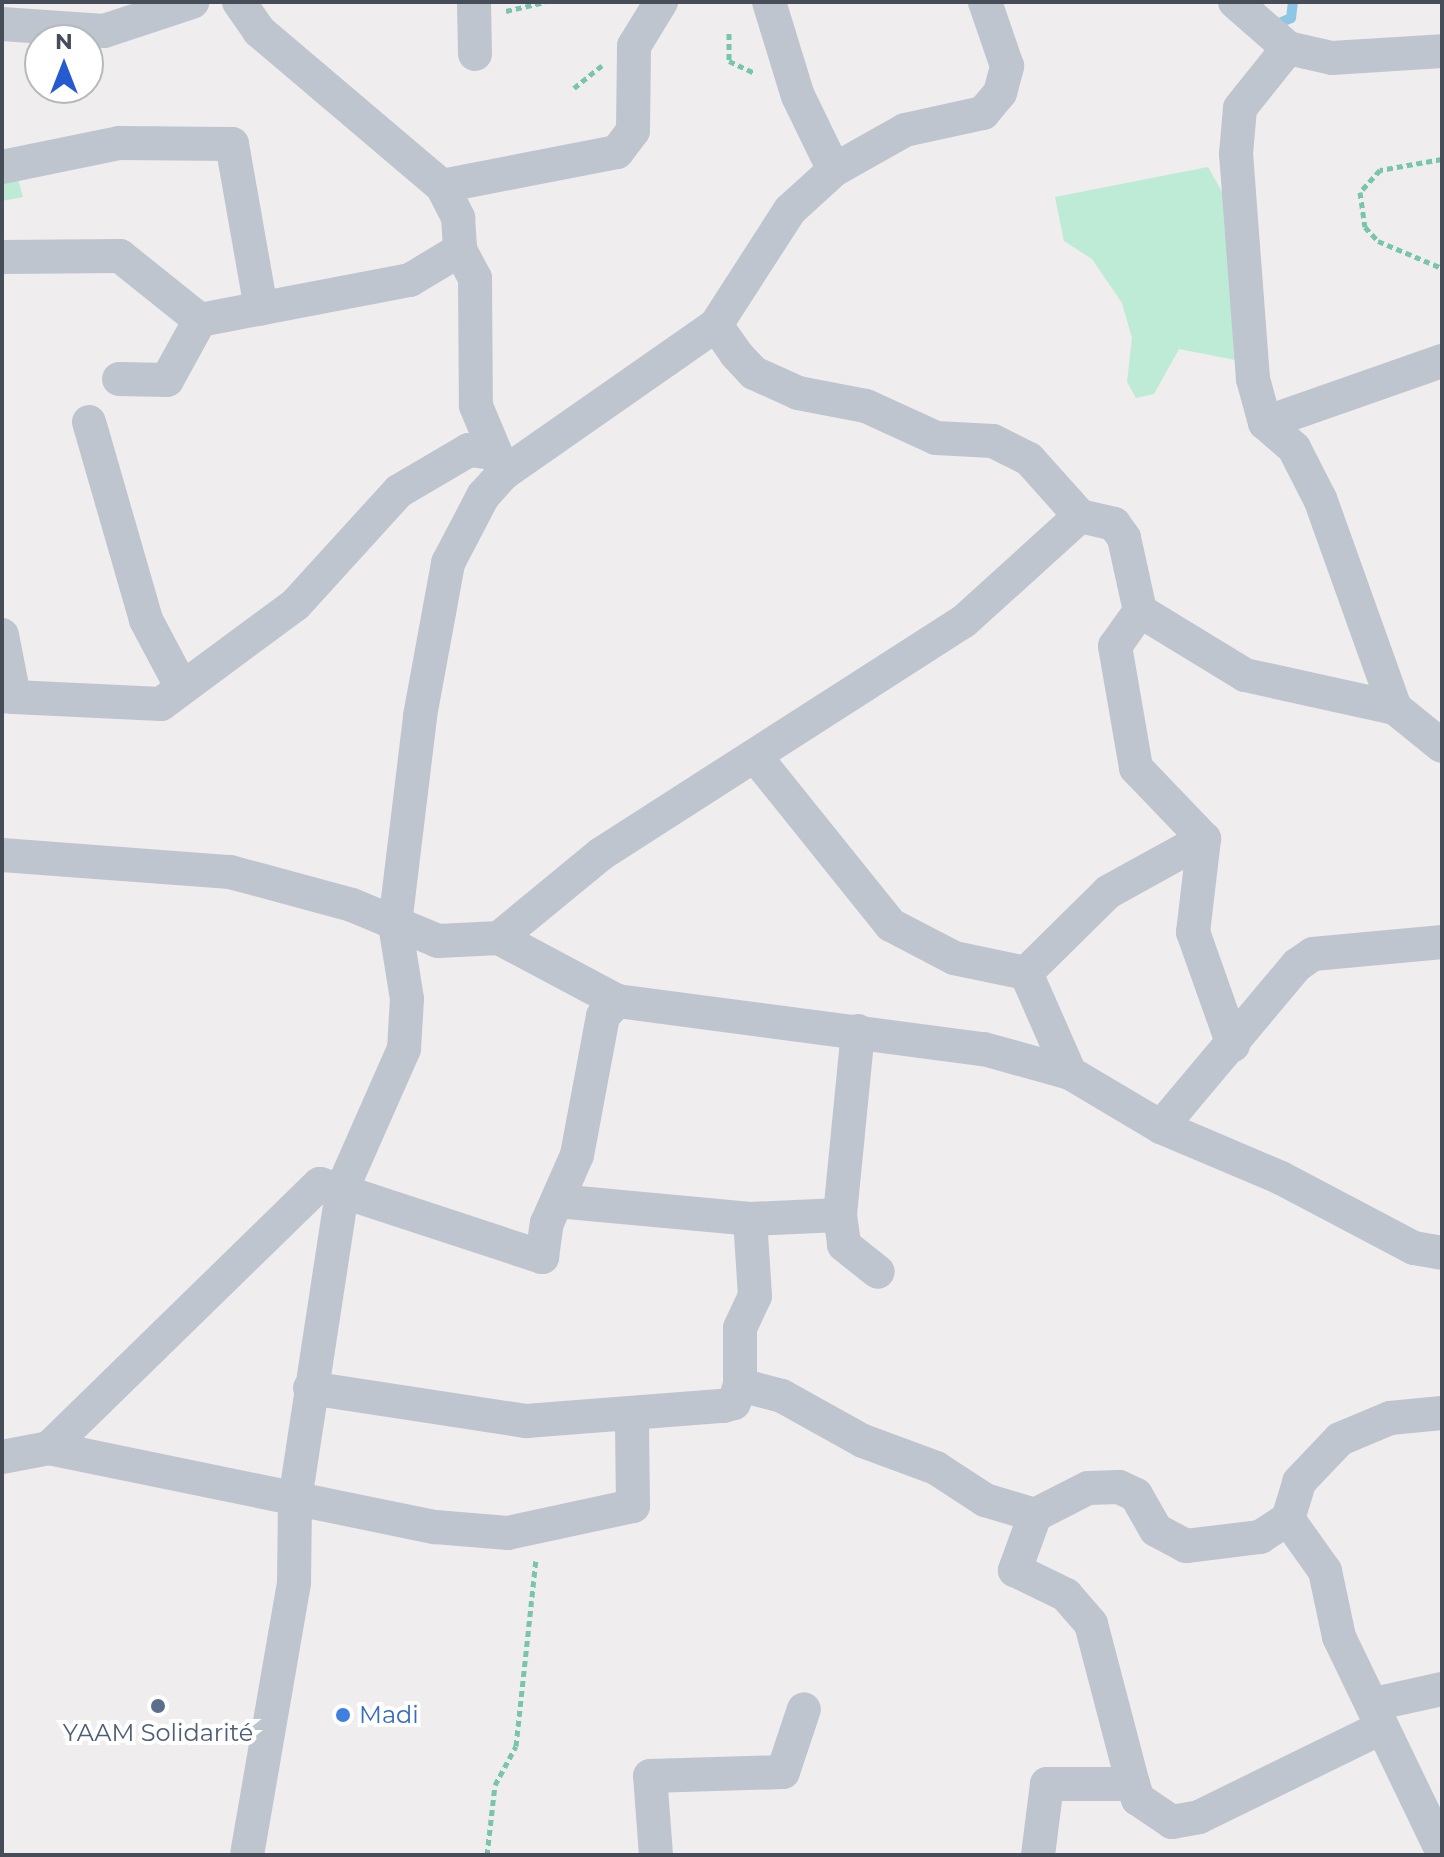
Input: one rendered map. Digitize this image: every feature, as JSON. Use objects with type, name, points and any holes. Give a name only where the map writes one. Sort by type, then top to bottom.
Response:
[{"type":"street","points":[[2,24],[104,31],[192,2]]},
{"type":"street","points":[[239,2],[259,31],[442,186],[458,218],[460,250],[475,278],[476,406],[499,463]]},
{"type":"street","points":[[474,2],[475,54]]},
{"type":"street","points":[[442,186],[617,152],[633,131],[634,46],[661,2]]},
{"type":"street","points":[[769,2],[798,96],[834,170]]},
{"type":"street","points":[[247,1855],[294,1583],[295,1500],[343,1187],[404,1049],[407,999],[395,924],[440,592],[499,463],[716,325],[790,210],[834,170],[905,130],[983,113],[1000,93],[1007,66],[985,2]]},
{"type":"street","points":[[1235,2],[1288,48],[1332,58],[1442,51]]},
{"type":"street","points":[[1288,48],[1240,108],[1236,154],[1253,379],[1265,423],[1294,448],[1320,499],[1395,708]]},
{"type":"street","points":[[2,167],[119,143],[232,144],[261,308]]},
{"type":"street","points":[[2,257],[120,256],[200,320],[431,274],[460,250]]},
{"type":"street","points":[[119,379],[167,380],[200,320]]},
{"type":"street","points":[[716,325],[754,373],[798,393],[866,406],[936,438],[993,441],[1029,459],[1080,516],[1114,524],[1124,538],[1140,611],[1245,675],[1395,708],[1442,746]]},
{"type":"street","points":[[1265,423],[1442,361]]},
{"type":"street","points":[[89,422],[146,620],[181,686]]},
{"type":"street","points":[[2,635],[8,696],[161,704],[181,686],[296,604],[399,491],[469,450],[499,463]]},
{"type":"street","points":[[499,938],[601,854],[963,622],[1080,516]]},
{"type":"street","points":[[1140,611],[1115,646],[1136,768],[1204,839]]},
{"type":"street","points":[[755,756],[891,925],[954,958],[1026,973]]},
{"type":"street","points":[[1026,973],[1108,892],[1204,839]]},
{"type":"street","points":[[1204,839],[1193,932],[1233,1045]]},
{"type":"street","points":[[2,855],[230,872],[395,924],[438,941],[499,938],[617,1001],[984,1049],[1070,1073],[1161,1127],[1281,1178],[1414,1248],[1442,1253]]},
{"type":"street","points":[[1161,1127],[1233,1045],[1282,979],[1313,954],[1442,942]]},
{"type":"street","points":[[1026,973],[1070,1073]]},
{"type":"street","points":[[49,1448],[320,1184],[343,1187],[542,1257],[557,1201],[577,1155],[603,1016],[617,1001]]},
{"type":"street","points":[[858,1031],[840,1215],[844,1245],[878,1272]]},
{"type":"street","points":[[557,1201],[750,1219],[840,1215]]},
{"type":"street","points":[[310,1388],[526,1421],[632,1418],[734,1403],[740,1385],[740,1328],[755,1296],[750,1219]]},
{"type":"street","points":[[740,1385],[782,1396],[863,1441],[936,1468],[985,1500],[1035,1515]]},
{"type":"street","points":[[1442,1413],[1365,1425],[1340,1439],[1299,1482],[1288,1519],[1260,1537],[1186,1546],[1156,1530],[1136,1495],[1119,1487],[1088,1488],[1035,1515],[1015,1570],[1066,1595],[1091,1624],[1138,1799],[1172,1822],[1199,1817],[1378,1716],[1442,1689]]},
{"type":"street","points":[[2,1457],[49,1448],[295,1500],[480,1533],[540,1530],[633,1506],[632,1418]]},
{"type":"street","points":[[1288,1519],[1325,1571],[1339,1637],[1442,1851]]},
{"type":"street","points":[[656,1855],[650,1776],[783,1772],[804,1709]]},
{"type":"street","points":[[1038,1855],[1047,1784],[1133,1784]]},
{"type":"path","points":[[1442,159],[1380,170],[1360,192],[1365,227],[1378,241],[1442,268]]},
{"type":"path","points":[[487,1855],[495,1785],[516,1746],[540,1530]]},
{"type":"green space","points":[[2,163],[16,172],[23,197],[2,201]]},
{"type":"green space","points":[[1208,167],[1230,206],[1241,361],[1179,349],[1154,394],[1136,398],[1127,382],[1132,338],[1122,303],[1092,259],[1064,241],[1055,197]]},
{"type":"waterway","points":[[1277,24],[1291,18],[1293,2]]},
{"type":"place","name":"YAAM Solidarité","points":[[158,1706]]},
{"type":"place","name":"Madi","points":[[343,1715]]}]
